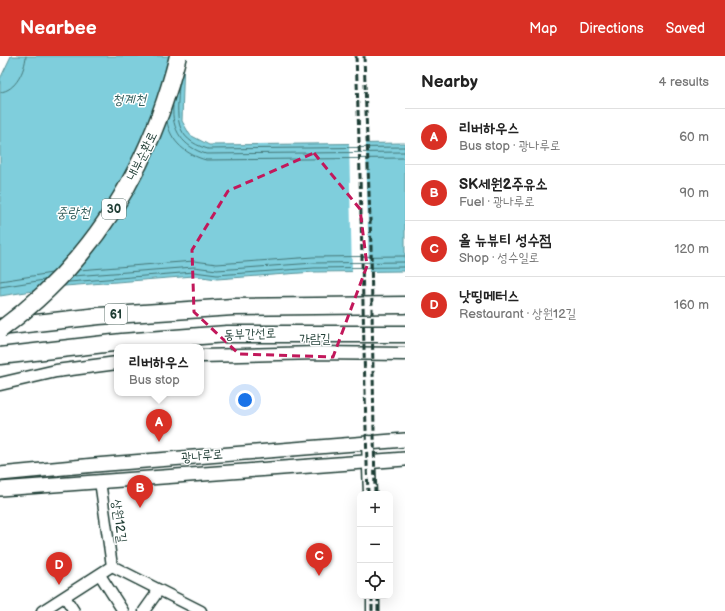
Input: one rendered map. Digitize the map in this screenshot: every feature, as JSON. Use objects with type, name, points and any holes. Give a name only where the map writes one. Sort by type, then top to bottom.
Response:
[{"type":"highway","name":"내부순환로","points":[[0,328],[34,302],[56,281],[81,254],[118,203],[134,175],[154,132],[164,107],[178,56]]},
{"type":"highway","name":"동부간선로","points":[[0,328],[99,316],[233,307],[405,305]]},
{"type":"highway","name":"동부간선로","points":[[0,356],[122,342],[220,335],[405,334]]},
{"type":"main road","name":"광나루로","points":[[0,474],[405,440]]},
{"type":"main road","name":"광나루로","points":[[0,489],[405,459]]},
{"type":"street","name":"가람길","points":[[204,356],[317,353],[405,354]]},
{"type":"street","points":[[0,384],[56,371],[114,363]]},
{"type":"street","points":[[368,442],[370,491]]},
{"type":"street","name":"상원12길","points":[[100,481],[112,566]]},
{"type":"street","points":[[42,611],[112,566],[197,610]]},
{"type":"street","points":[[100,575],[123,611]]},
{"type":"street","points":[[144,611],[159,590]]},
{"type":"street","points":[[65,597],[74,611]]},
{"type":"street","points":[[373,599],[373,611]]},
{"type":"highlighted area","points":[[314,153],[360,209],[367,266],[333,357],[239,354],[194,312],[192,250],[228,191]]},
{"type":"water","name":"중랑천","points":[[11,56],[184,56],[182,121],[190,135],[209,145],[405,143],[405,271],[314,272],[217,279],[194,276],[65,286],[0,296],[0,79]]},
{"type":"pier","points":[[366,141],[369,273],[352,273],[349,142]]},
{"type":"railway","points":[[356,56],[368,491]]},
{"type":"railway","points":[[364,56],[371,247],[375,491]]},
{"type":"railway","points":[[372,599],[372,611]]},
{"type":"railway","points":[[378,599],[378,611]]},
{"type":"place","name":"리버하우스","points":[[159,442]]},
{"type":"place","name":"SK세원2주유소","points":[[140,508]]},
{"type":"place","name":"올 뉴뷰티 성수점","points":[[319,576]]},
{"type":"place","name":"낫띵메터스","points":[[59,585]]},
{"type":"water label","name":"청계천","points":[[129,99]]}]
